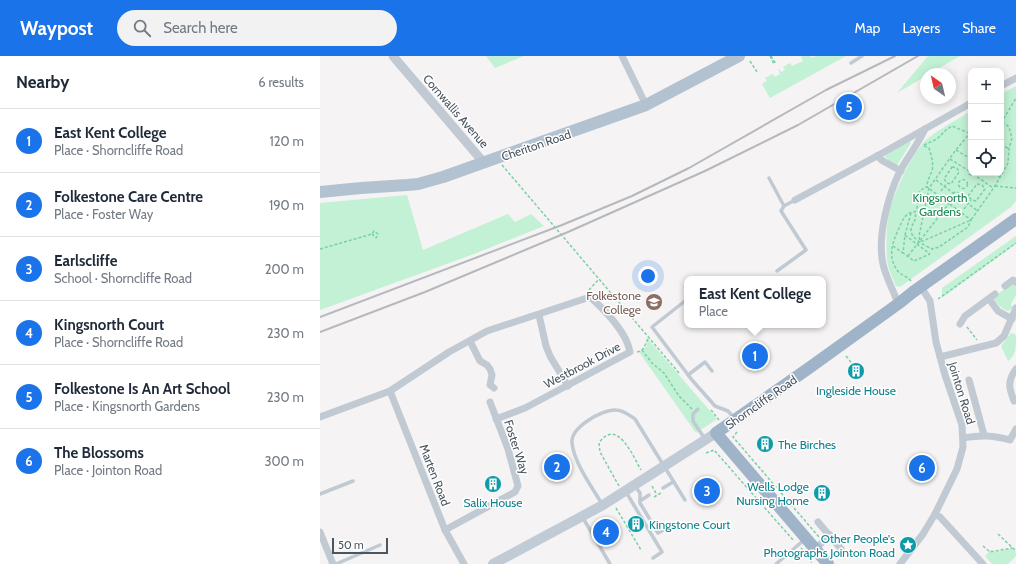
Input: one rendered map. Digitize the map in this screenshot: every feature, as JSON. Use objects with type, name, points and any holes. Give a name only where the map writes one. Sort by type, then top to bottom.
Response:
[{"type":"highway","name":"Shorncliffe Road","points":[[716,433],[736,426],[898,304],[916,284],[1016,219]]},
{"type":"highway","points":[[716,433],[802,542],[819,545],[828,564]]},
{"type":"main road","name":"Cheriton Road","points":[[320,192],[418,184],[443,177],[646,105],[745,58]]},
{"type":"main road","name":"Shorncliffe Road","points":[[493,564],[583,517],[635,485],[649,482],[664,466],[716,433]]},
{"type":"street","name":"Cornwallis Avenue","points":[[393,56],[484,163]]},
{"type":"street","points":[[622,56],[646,105]]},
{"type":"street","points":[[1004,84],[1016,78]]},
{"type":"street","points":[[795,200],[969,104]]},
{"type":"street","points":[[898,304],[883,265],[882,249],[885,220],[892,190],[925,129]]},
{"type":"street","points":[[877,156],[901,171]]},
{"type":"street","points":[[1005,286],[1013,280],[1016,282]]},
{"type":"street","name":"Jointon Road","points":[[900,564],[920,538],[935,514],[962,456],[964,438],[958,411],[936,342],[930,301],[916,284]]},
{"type":"street","points":[[961,322],[965,316],[992,296],[998,311],[1012,319]]},
{"type":"street","points":[[320,417],[390,391],[449,352],[487,331],[590,297]]},
{"type":"street","name":"Westbrook Drive","points":[[496,418],[525,408],[630,352],[629,347],[616,324],[590,297]]},
{"type":"street","points":[[940,358],[996,343],[1004,336],[1016,308]]},
{"type":"street","points":[[539,315],[546,346],[550,356],[568,386]]},
{"type":"street","points":[[470,341],[479,359],[490,369],[492,375],[490,385],[494,388]]},
{"type":"street","points":[[1014,401],[1010,388],[1010,380],[1016,369]]},
{"type":"street","points":[[969,380],[984,435]]},
{"type":"street","name":"Marten Road","points":[[390,391],[445,530],[464,564]]},
{"type":"street","name":"Foster Way","points":[[445,530],[515,492],[518,486],[508,449],[490,402]]},
{"type":"street","points":[[964,438],[984,435],[998,436],[1010,440],[1016,429]]},
{"type":"street","points":[[935,514],[940,517],[983,564]]},
{"type":"street","points":[[818,522],[841,549]]},
{"type":"street","points":[[320,532],[333,564]]},
{"type":"street","points":[[819,545],[830,536]]},
{"type":"lane","points":[[851,63],[862,56]]},
{"type":"lane","points":[[769,178],[784,206]]},
{"type":"lane","points":[[777,271],[806,250],[781,211],[784,206],[795,200]]},
{"type":"lane","points":[[684,302],[652,327],[688,375],[715,406],[728,411],[736,426]]},
{"type":"lane","points":[[688,375],[705,362],[712,371]]},
{"type":"lane","points":[[603,505],[575,457],[572,441],[576,430],[585,422],[605,411],[616,410],[625,412],[635,419],[660,457],[673,482],[685,500]]},
{"type":"lane","points":[[697,410],[693,417],[693,421],[706,440]]},
{"type":"lane","points":[[320,494],[353,481]]},
{"type":"lane","points":[[663,490],[673,482]]},
{"type":"lane","points":[[635,485],[640,493],[640,501],[658,534],[669,527]]},
{"type":"lane","points":[[624,492],[662,552],[653,558]]},
{"type":"lane","points":[[640,501],[650,497]]},
{"type":"lane","points":[[583,517],[610,564]]},
{"type":"lane","points":[[776,564],[802,542]]},
{"type":"lane","points":[[336,564],[380,545]]},
{"type":"path","points":[[771,56],[775,64]]},
{"type":"path","points":[[745,58],[757,72]]},
{"type":"path","points":[[1004,119],[1016,98]]},
{"type":"path","points":[[927,187],[918,193],[919,205],[915,212],[916,220],[911,233],[916,239],[932,249],[936,249],[968,227],[1008,163],[1009,149],[1012,138],[1009,127],[1004,123]]},
{"type":"path","points":[[927,187],[929,176],[932,172],[933,160],[929,148],[923,145],[937,139],[952,126],[968,132]]},
{"type":"path","points":[[920,241],[919,236],[929,188],[968,135]]},
{"type":"path","points":[[1004,146],[1009,149]]},
{"type":"path","points":[[956,150],[968,157]]},
{"type":"path","points":[[950,159],[968,170]]},
{"type":"path","points":[[941,191],[947,183],[951,184],[959,172],[957,168],[959,165]]},
{"type":"path","points":[[502,166],[679,373]]},
{"type":"path","points":[[947,183],[944,179],[952,167],[957,168]]},
{"type":"path","points":[[976,176],[994,187],[1016,188]]},
{"type":"path","points":[[955,178],[959,181],[961,188]]},
{"type":"path","points":[[958,196],[958,192],[961,188],[966,187],[968,183],[964,179],[959,181]]},
{"type":"path","points":[[936,180],[953,193],[954,197]]},
{"type":"path","points":[[982,186],[984,181]]},
{"type":"path","points":[[977,184],[982,186],[985,190],[976,201],[971,200],[968,196],[977,184]]},
{"type":"path","points":[[927,187],[971,220]]},
{"type":"path","points":[[953,193],[958,192]]},
{"type":"path","points":[[958,196],[978,211]]},
{"type":"path","points":[[908,256],[954,197],[956,198],[958,196]]},
{"type":"path","points":[[964,209],[971,200]]},
{"type":"path","points":[[915,212],[911,212],[904,216],[894,237],[891,255],[896,269],[916,284]]},
{"type":"path","points":[[903,253],[904,235],[911,212]]},
{"type":"path","points":[[920,241],[971,220]]},
{"type":"path","points":[[320,249],[372,234]]},
{"type":"path","points":[[892,246],[914,261],[930,254],[904,235]]},
{"type":"path","points":[[938,299],[1016,243]]},
{"type":"path","points":[[590,297],[590,289],[599,279]]},
{"type":"path","points":[[961,322],[981,347]]},
{"type":"path","points":[[630,352],[638,352],[642,350],[649,338]]},
{"type":"path","points":[[642,350],[652,363],[664,373],[679,396],[697,410]]},
{"type":"path","points":[[846,356],[854,366]]},
{"type":"path","points":[[709,408],[719,420]]},
{"type":"path","points":[[736,426],[733,437],[819,545]]},
{"type":"path","points":[[624,492],[600,452],[599,443],[605,436],[610,434],[615,434],[621,438],[657,495]]},
{"type":"path","points":[[706,453],[714,450],[802,542],[813,564]]},
{"type":"path","points":[[650,497],[657,495],[663,490]]},
{"type":"path","points":[[616,508],[641,550]]},
{"type":"path","points":[[998,534],[1016,551]]},
{"type":"path","points":[[983,546],[990,552],[1012,548]]},
{"type":"green space","points":[[486,56],[524,56],[495,68]]},
{"type":"green space","points":[[802,56],[810,56],[812,58],[816,56],[846,56],[770,98],[762,84],[767,81],[765,78],[773,74],[775,77],[780,74],[778,69],[781,72],[785,70],[783,67],[790,63],[792,66],[803,61]]},
{"type":"green space","points":[[928,56],[960,56],[939,68],[920,68],[920,80],[897,93]]},
{"type":"green space","name":"Kingsnorth Gardens","points":[[1016,86],[1016,201],[1011,207],[900,287],[896,286],[889,270],[887,260],[886,241],[888,221],[890,209],[896,192],[910,162],[921,145],[927,139],[968,113],[968,176],[1004,176],[1004,92]]},
{"type":"green space","points":[[909,141],[911,143],[896,167],[885,157],[886,154]]},
{"type":"green space","points":[[407,195],[423,250],[508,214],[515,222],[531,214],[544,226],[474,254],[320,310],[320,203]]},
{"type":"green space","points":[[1016,236],[1016,244],[942,298],[942,288]]},
{"type":"green space","points":[[1012,283],[1016,285],[1016,295],[1011,304],[1013,308],[1008,311],[1001,307],[993,298]]},
{"type":"green space","points":[[1011,333],[1015,334],[1016,336],[1016,348],[1013,356],[1008,361],[1001,346]]},
{"type":"green space","points":[[646,337],[717,419],[696,433],[639,352],[647,346]]},
{"type":"green space","points":[[1015,548],[1016,556],[1008,564],[992,564],[985,556],[991,550],[994,552]]},
{"type":"railway","points":[[320,317],[562,225],[632,196],[689,168],[826,90],[895,56]]},
{"type":"railway","points":[[320,332],[425,292],[568,232],[705,171],[798,125],[918,56]]},
{"type":"place","name":"Folkestone Is An Art School","points":[[849,107]]},
{"type":"place","name":"Folkestone College","points":[[654,302]]},
{"type":"place","name":"East Kent College","points":[[755,356]]},
{"type":"place","name":"Ingleside House","points":[[856,371]]},
{"type":"place","name":"The Birches","points":[[765,444]]},
{"type":"place","name":"Folkestone Care Centre","points":[[557,467]]},
{"type":"place","name":"The Blossoms","points":[[922,468]]},
{"type":"place","name":"Salix House","points":[[493,484]]},
{"type":"place","name":"Earlscliffe","points":[[707,491]]},
{"type":"place","name":"Wells Lodge Nursing Home","points":[[822,493]]},
{"type":"place","name":"Kingstone Court","points":[[636,524]]},
{"type":"place","name":"Kingsnorth Court","points":[[606,532]]},
{"type":"place","name":"Other People's Photographs Jointon Road","points":[[908,545]]}]
